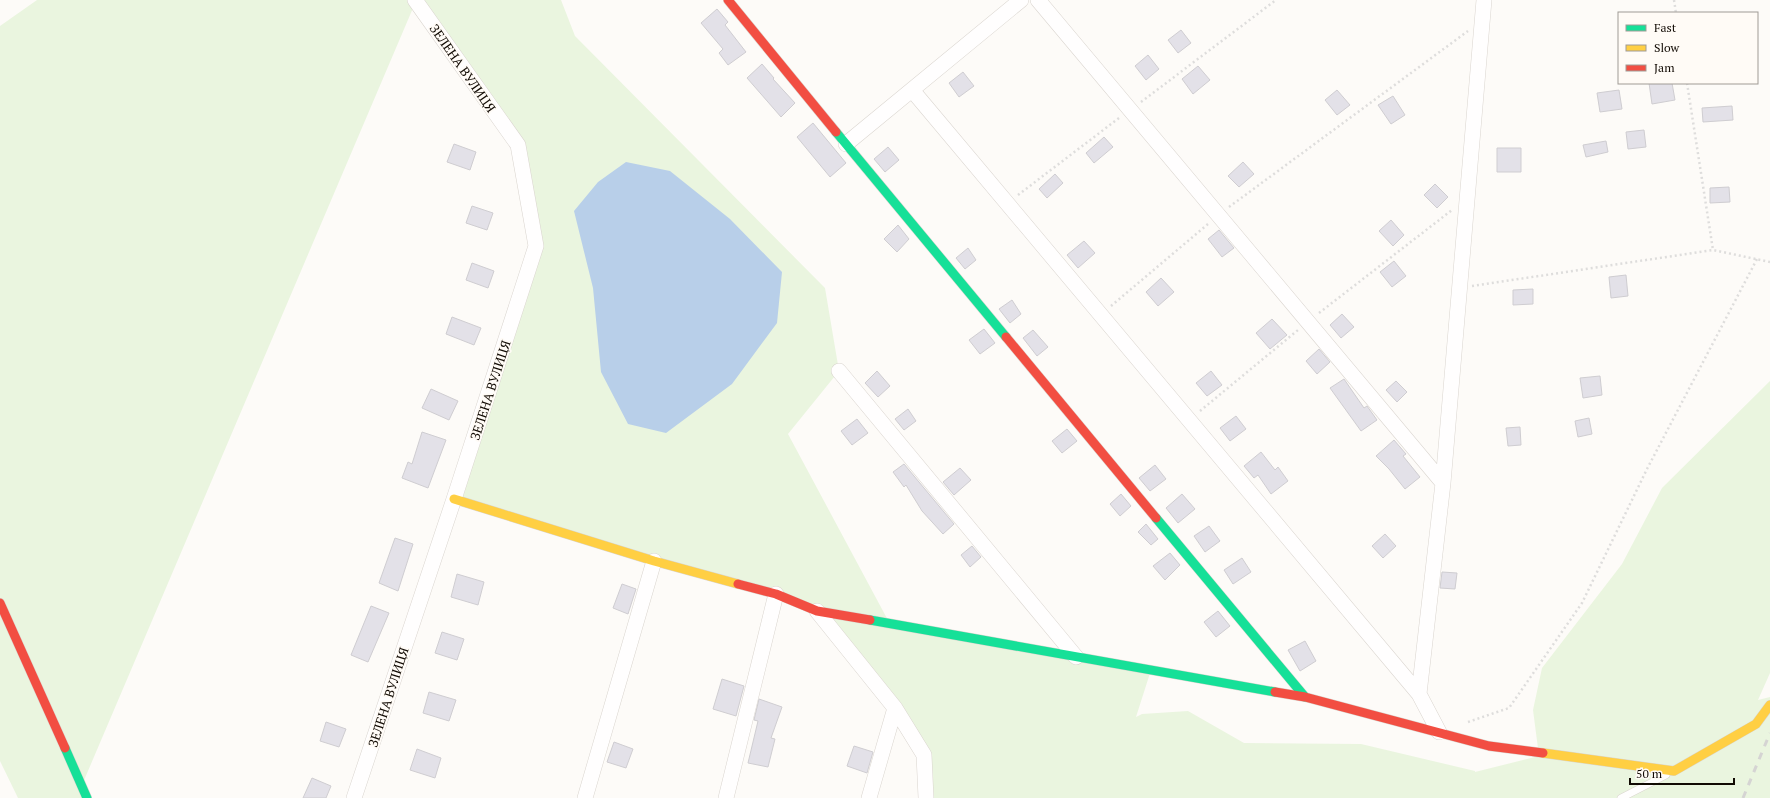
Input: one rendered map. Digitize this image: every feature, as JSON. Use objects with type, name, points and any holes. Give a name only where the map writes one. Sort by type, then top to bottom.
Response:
[{"type":"street","name":"ЗЕЛЕНА ВУЛИЦЯ","points":[[354,798],[454,499],[536,246],[518,145],[416,0]]},
{"type":"street","points":[[728,0],[1305,697]]},
{"type":"street","points":[[846,144],[1020,0]]},
{"type":"street","points":[[1038,0],[1443,483]]},
{"type":"street","points":[[1419,694],[1443,483],[1484,0]]},
{"type":"street","points":[[912,90],[1419,694],[1439,732]]},
{"type":"street","points":[[838,371],[1076,657]]},
{"type":"street","points":[[454,499],[654,561],[776,594],[817,611],[1305,697],[1489,746],[1674,771],[1756,724],[1770,705]]},
{"type":"street","points":[[585,798],[654,561]]},
{"type":"street","points":[[726,798],[776,594]]},
{"type":"street","points":[[0,604],[87,798]]},
{"type":"street","points":[[817,611],[894,708],[924,755],[926,798]]},
{"type":"street","points":[[869,798],[894,708]]},
{"type":"lane","points":[[1621,798],[1674,771]]},
{"type":"path","points":[[1674,0],[1676,12]]},
{"type":"path","points":[[1100,314],[1218,215],[1483,20]]},
{"type":"path","points":[[1687,84],[1713,250]]},
{"type":"path","points":[[1189,420],[1308,322],[1467,199]]},
{"type":"path","points":[[1459,288],[1713,250],[1770,262]]},
{"type":"path","points":[[1467,722],[1509,708],[1582,603],[1647,469],[1757,259]]},
{"type":"green space","points":[[37,0],[561,0],[575,36],[825,288],[839,371],[788,434],[890,624],[1151,670],[1136,717],[1142,714],[1188,711],[1244,743],[1361,744],[1475,772],[1539,756],[1533,710],[1542,668],[1622,564],[1662,488],[1770,381],[1770,673],[1758,700],[1770,697],[1770,798],[926,798],[924,755],[817,611],[454,499],[536,246],[518,145],[416,1],[82,785],[0,603],[0,26]]},
{"type":"green space","points":[[0,613],[82,798],[18,798],[0,761]]},
{"type":"water","points":[[626,162],[670,171],[730,219],[782,272],[777,323],[732,384],[666,433],[628,424],[601,372],[593,288],[574,211],[598,182]]},
{"type":"building","points":[[717,9],[728,22],[725,25],[746,52],[728,65],[719,53],[723,49],[701,23]]},
{"type":"building","points":[[1181,30],[1191,43],[1178,53],[1168,40]]},
{"type":"building","points":[[1148,55],[1159,69],[1146,80],[1135,66]]},
{"type":"building","points":[[762,64],[774,78],[773,79],[795,103],[781,117],[747,78]]},
{"type":"building","points":[[1198,66],[1210,80],[1193,94],[1182,79]]},
{"type":"building","points":[[963,72],[974,86],[959,97],[949,83]]},
{"type":"building","points":[[1649,84],[1672,84],[1675,100],[1652,104]]},
{"type":"building","points":[[1337,90],[1350,105],[1337,115],[1325,100]]},
{"type":"building","points":[[1619,90],[1622,109],[1600,112],[1597,93]]},
{"type":"building","points":[[1393,96],[1405,115],[1391,124],[1378,105]]},
{"type":"building","points":[[1732,106],[1733,120],[1703,122],[1702,108]]},
{"type":"building","points":[[813,123],[846,163],[830,177],[797,137]]},
{"type":"building","points":[[1644,130],[1646,147],[1628,149],[1626,132]]},
{"type":"building","points":[[1104,137],[1113,147],[1094,163],[1086,153]]},
{"type":"building","points":[[1606,141],[1608,152],[1586,157],[1583,145]]},
{"type":"building","points":[[454,144],[476,152],[470,170],[447,162]]},
{"type":"building","points":[[888,147],[899,160],[885,172],[874,159]]},
{"type":"building","points":[[1497,148],[1521,148],[1521,172],[1497,172]]},
{"type":"building","points":[[1243,162],[1254,174],[1239,187],[1228,176]]},
{"type":"building","points":[[1055,174],[1063,183],[1047,198],[1039,189]]},
{"type":"building","points":[[1435,184],[1448,197],[1437,208],[1424,195]]},
{"type":"building","points":[[1729,187],[1730,202],[1710,203],[1710,188]]},
{"type":"building","points":[[472,206],[493,213],[487,230],[466,223]]},
{"type":"building","points":[[1391,220],[1404,235],[1393,246],[1379,231]]},
{"type":"building","points":[[898,225],[909,239],[897,252],[884,239]]},
{"type":"building","points":[[1219,230],[1234,248],[1222,257],[1208,239]]},
{"type":"building","points":[[1084,241],[1095,253],[1078,268],[1067,255]]},
{"type":"building","points":[[968,248],[976,260],[965,269],[956,258]]},
{"type":"building","points":[[1394,261],[1406,276],[1392,287],[1380,272]]},
{"type":"building","points":[[472,263],[494,271],[488,288],[466,280]]},
{"type":"building","points":[[1626,275],[1628,296],[1611,298],[1609,277]]},
{"type":"building","points":[[1161,278],[1174,292],[1158,306],[1146,292]]},
{"type":"building","points":[[1533,289],[1533,304],[1513,305],[1513,290]]},
{"type":"building","points":[[1012,300],[1021,314],[1010,323],[999,309]]},
{"type":"building","points":[[1342,314],[1354,327],[1341,338],[1330,325]]},
{"type":"building","points":[[452,317],[481,328],[474,345],[446,334]]},
{"type":"building","points":[[1272,319],[1287,335],[1270,349],[1256,333]]},
{"type":"building","points":[[984,329],[995,343],[980,354],[969,340]]},
{"type":"building","points":[[1033,330],[1048,347],[1037,356],[1023,338]]},
{"type":"building","points":[[1319,349],[1330,362],[1317,374],[1306,361]]},
{"type":"building","points":[[877,371],[890,386],[878,397],[865,383]]},
{"type":"building","points":[[1211,371],[1222,385],[1207,396],[1196,383]]},
{"type":"building","points":[[1600,376],[1602,395],[1583,398],[1580,378]]},
{"type":"building","points":[[1344,379],[1364,408],[1367,406],[1377,420],[1361,431],[1330,388]]},
{"type":"building","points":[[1396,381],[1407,392],[1397,402],[1386,390]]},
{"type":"building","points":[[431,389],[458,401],[449,420],[422,408]]},
{"type":"building","points":[[908,409],[916,421],[904,430],[895,419]]},
{"type":"building","points":[[1236,416],[1246,429],[1230,441],[1220,428]]},
{"type":"building","points":[[1589,418],[1592,434],[1578,437],[1575,421]]},
{"type":"building","points":[[857,419],[868,433],[852,445],[841,431]]},
{"type":"building","points":[[1520,427],[1521,445],[1508,446],[1506,428]]},
{"type":"building","points":[[1067,429],[1077,441],[1062,453],[1052,441]]},
{"type":"building","points":[[422,432],[446,440],[428,488],[402,478],[408,462],[412,464]]},
{"type":"building","points":[[1394,440],[1406,454],[1403,456],[1420,477],[1405,489],[1376,456]]},
{"type":"building","points":[[1261,452],[1275,470],[1278,467],[1288,481],[1271,494],[1258,475],[1254,478],[1244,466]]},
{"type":"building","points":[[904,464],[954,524],[943,534],[922,511],[906,485],[904,487],[893,472]]},
{"type":"building","points":[[1155,465],[1166,479],[1150,491],[1139,478]]},
{"type":"building","points":[[960,468],[971,480],[954,495],[943,482]]},
{"type":"building","points":[[1121,494],[1131,506],[1120,516],[1110,504]]},
{"type":"building","points":[[1182,494],[1195,509],[1178,523],[1166,508]]},
{"type":"building","points":[[1146,524],[1158,539],[1151,545],[1138,532]]},
{"type":"building","points":[[1209,526],[1220,541],[1205,552],[1194,536]]},
{"type":"building","points":[[1385,534],[1396,546],[1383,558],[1372,546]]},
{"type":"building","points":[[395,538],[413,544],[398,591],[379,583]]},
{"type":"building","points":[[972,546],[981,557],[970,567],[961,555]]},
{"type":"building","points":[[1170,553],[1180,565],[1165,580],[1153,566]]},
{"type":"building","points":[[1242,558],[1251,572],[1233,584],[1224,570]]},
{"type":"building","points":[[1442,572],[1457,573],[1455,589],[1440,588]]},
{"type":"building","points":[[457,574],[484,582],[478,605],[451,597]]},
{"type":"building","points":[[622,584],[636,589],[628,614],[613,608]]},
{"type":"building","points":[[371,606],[389,613],[368,662],[351,655]]},
{"type":"building","points":[[1218,611],[1230,626],[1216,637],[1204,622]]},
{"type":"building","points":[[442,632],[464,639],[457,660],[435,653]]},
{"type":"building","points":[[1305,641],[1316,661],[1300,671],[1288,650]]},
{"type":"building","points":[[722,679],[744,686],[736,716],[713,709]]},
{"type":"building","points":[[429,692],[456,700],[449,721],[423,713]]},
{"type":"building","points":[[759,699],[782,707],[771,738],[775,739],[768,767],[748,763],[758,721],[754,720]]},
{"type":"building","points":[[326,722],[346,729],[339,747],[320,741]]},
{"type":"building","points":[[614,742],[633,749],[626,768],[607,762]]},
{"type":"building","points":[[854,746],[873,752],[867,773],[847,766]]},
{"type":"building","points":[[417,749],[441,758],[435,778],[410,770]]},
{"type":"building","points":[[312,778],[331,786],[326,798],[303,798]]},
{"type":"railway","points":[[1743,798],[1770,733]]},
{"type":"traffic: fast","points":[[836,132],[1006,337]]},
{"type":"traffic: fast","points":[[1156,518],[1305,697]]},
{"type":"traffic: fast","points":[[870,620],[1275,692]]},
{"type":"traffic: fast","points":[[65,748],[87,798]]},
{"type":"traffic: slow","points":[[454,499],[654,561],[738,584]]},
{"type":"traffic: slow","points":[[1543,753],[1674,771],[1756,724],[1770,705]]},
{"type":"traffic: jam","points":[[728,0],[836,132]]},
{"type":"traffic: jam","points":[[1006,337],[1156,518]]},
{"type":"traffic: jam","points":[[738,584],[776,594],[817,611],[870,620]]},
{"type":"traffic: jam","points":[[0,603],[65,748]]},
{"type":"traffic: jam","points":[[1275,692],[1305,697],[1489,746],[1543,753]]}]
